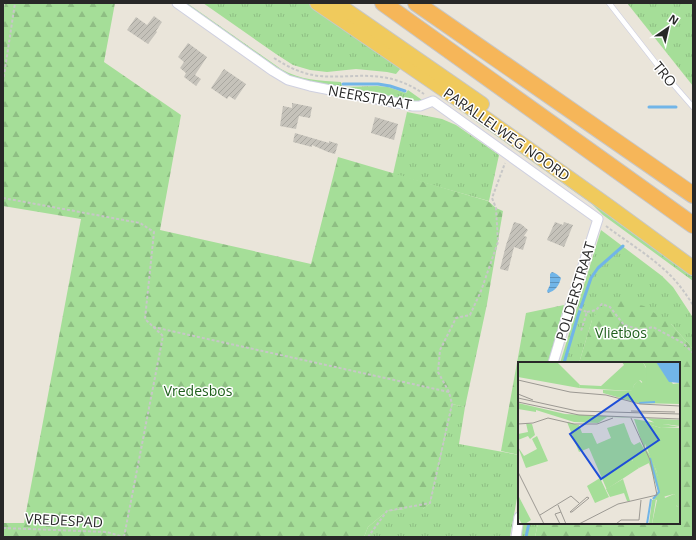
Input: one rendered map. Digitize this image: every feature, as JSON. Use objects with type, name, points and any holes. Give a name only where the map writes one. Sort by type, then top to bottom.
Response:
[{"type":"highway","name":"PARALLELWEG NOORD","points":[[317,3],[481,115],[693,268]]},
{"type":"highway","name":"PARALLELWEG NOORD","points":[[336,3],[467,93],[693,257]]},
{"type":"highway","points":[[383,3],[693,225]]},
{"type":"highway","points":[[416,3],[693,195]]},
{"type":"street","name":"NEERSTRAAT","points":[[177,3],[288,80],[310,86],[413,106],[420,106],[433,101],[598,219]]},
{"type":"street","name":"POLDERSTRAAT","points":[[553,362],[598,219]]},
{"type":"street","points":[[516,537],[518,524]]},
{"type":"lane","name":"TRO","points":[[609,3],[666,76],[693,107]]},
{"type":"path","points":[[3,82],[15,3]]},
{"type":"path","points":[[272,57],[300,72],[319,76],[381,77],[397,80],[415,88],[433,101]]},
{"type":"path","points":[[368,537],[387,511],[430,503],[452,404],[449,392],[438,372],[440,350],[456,318],[470,315],[490,265],[498,242],[496,208],[492,198],[508,155]]},
{"type":"path","points":[[3,198],[140,223],[154,232],[145,319],[163,336],[123,537]]},
{"type":"path","points":[[598,219],[658,264],[683,290],[693,305]]},
{"type":"path","points":[[570,306],[587,312],[596,310],[602,304],[610,307],[624,325],[642,330],[653,327],[683,343],[693,353]]},
{"type":"path","points":[[581,331],[587,312]]},
{"type":"path","points":[[154,328],[449,392]]},
{"type":"path","name":"VREDESPAD","points":[[3,528],[107,532],[123,537]]},
{"type":"green space","name":"Vredesbos","points":[[5,3],[115,3],[104,62],[181,115],[160,230],[311,264],[338,157],[488,201],[496,208],[503,211],[487,304],[465,407],[452,404],[430,503],[423,509],[387,511],[368,527],[364,537],[3,537],[3,523],[24,523],[81,219],[3,206],[3,12]]},
{"type":"green space","points":[[182,3],[187,3],[281,69],[295,76],[341,82],[342,87],[388,87],[406,93],[408,90],[422,100],[410,102],[290,78]]},
{"type":"green space","points":[[203,3],[311,3],[604,211],[693,277],[693,281],[603,215],[592,204],[401,68],[396,74],[356,69],[327,72],[310,70],[293,65]]},
{"type":"green space","points":[[627,3],[693,3],[693,86]]},
{"type":"green space","points":[[407,112],[442,119],[456,125],[499,155],[489,201],[393,174]]},
{"type":"green space","points":[[601,230],[662,276],[673,287],[693,318],[693,349],[671,324],[592,320],[579,362],[560,362]]},
{"type":"green space","name":"Vlietbos","points":[[615,299],[644,306],[671,324],[693,349],[693,537],[535,537],[538,524],[680,524],[680,362],[579,362],[592,320],[603,303]]},
{"type":"green space","points":[[564,305],[549,362],[518,362],[518,455],[501,451],[526,313]]},
{"type":"green space","points":[[452,404],[465,407],[459,444],[518,455],[518,493],[510,537],[364,537],[368,527],[387,511],[423,509],[430,503]]},
{"type":"green space","points":[[523,524],[538,524],[535,537],[521,537]]},
{"type":"water","points":[[552,272],[561,278],[556,288],[548,293],[547,291],[550,285],[550,274]]},
{"type":"building","points":[[154,16],[162,22],[148,44],[127,30],[136,17],[147,25]]},
{"type":"building","points":[[188,43],[207,57],[195,75],[201,79],[196,86],[184,77],[186,73],[180,68],[184,62],[178,57]]},
{"type":"building","points":[[224,69],[246,84],[235,100],[229,96],[227,99],[211,88]]},
{"type":"building","points":[[292,103],[312,107],[310,118],[299,116],[296,129],[280,126],[283,106],[292,108]]},
{"type":"building","points":[[375,117],[398,124],[394,140],[371,133]]},
{"type":"building","points":[[295,133],[329,143],[329,141],[338,144],[335,154],[312,145],[312,147],[293,142]]},
{"type":"building","points":[[514,222],[521,224],[528,230],[524,236],[527,237],[523,250],[514,247],[508,271],[500,269]]},
{"type":"building","points":[[555,222],[563,225],[564,222],[573,225],[564,247],[547,240]]},
{"type":"waterway","points":[[343,84],[378,84],[405,91]]},
{"type":"waterway","points":[[649,107],[676,107]]},
{"type":"waterway","points":[[564,362],[591,278],[598,268],[623,246]]},
{"type":"waterway","points":[[526,537],[529,524]]}]
